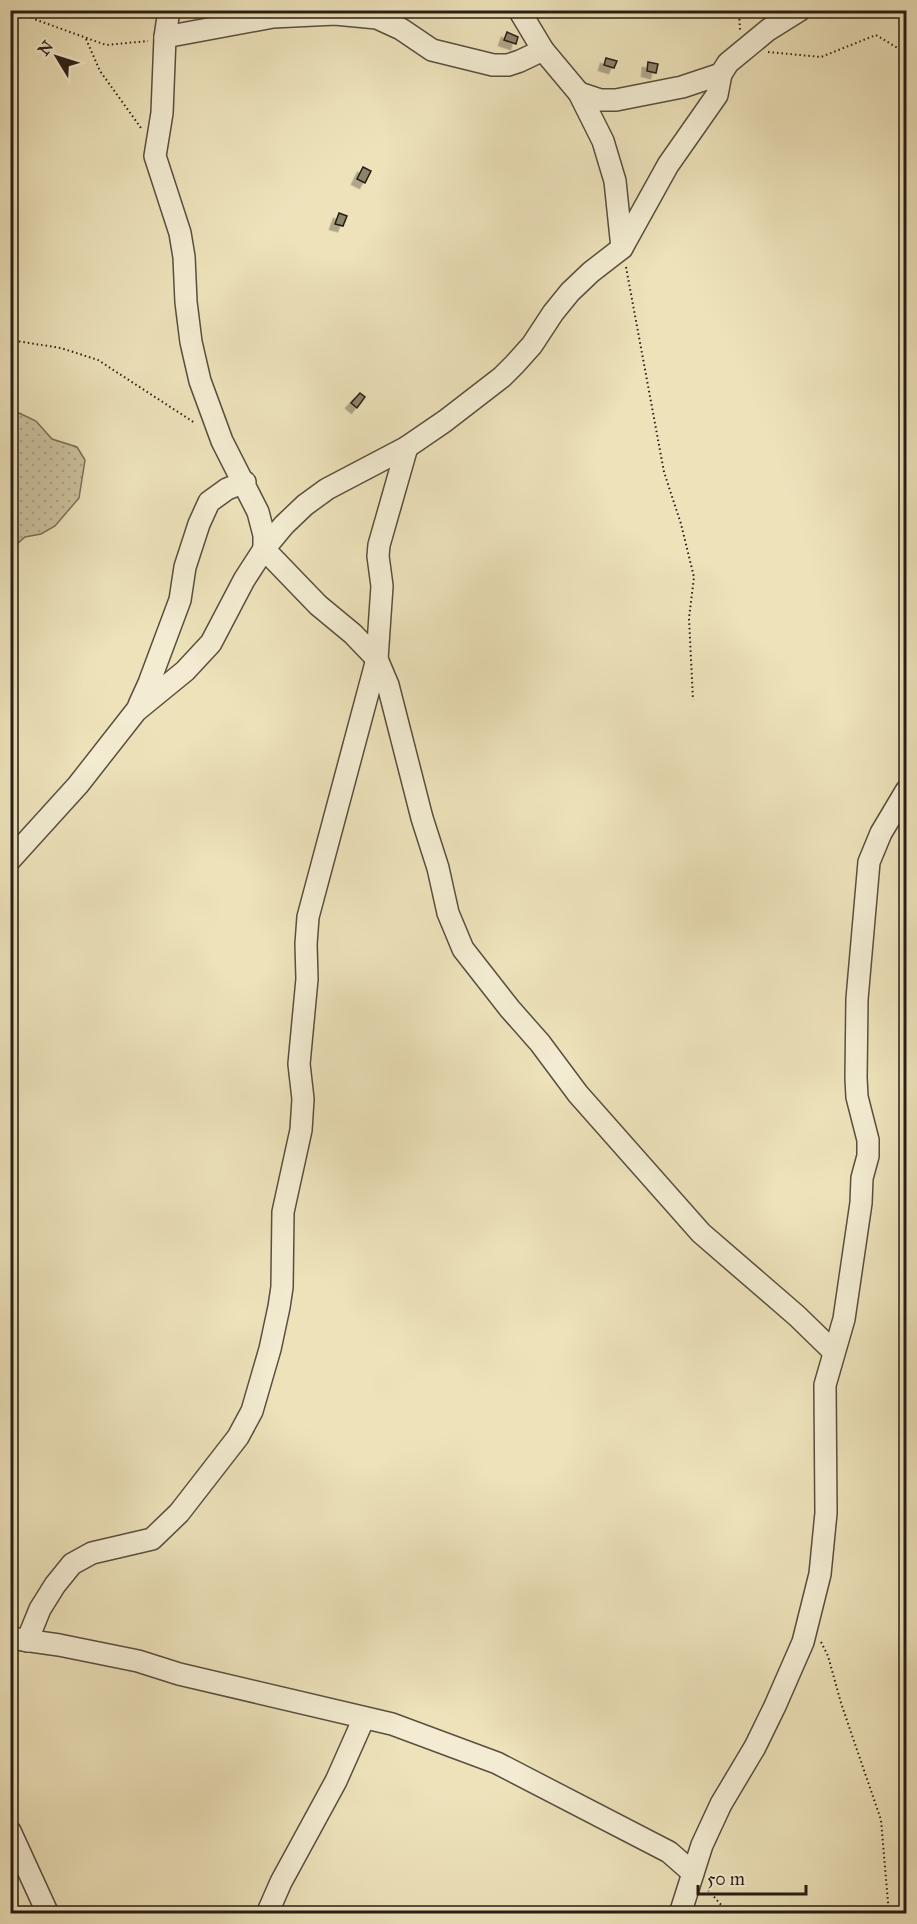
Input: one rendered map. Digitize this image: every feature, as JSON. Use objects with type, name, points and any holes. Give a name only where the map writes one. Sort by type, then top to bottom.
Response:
[{"type":"street","points":[[169,10],[165,37],[162,113],[155,156],[180,233],[191,342],[200,381],[222,441],[245,482],[258,512],[264,535],[264,549],[377,659],[388,685],[448,913],[463,949],[540,1043],[578,1094],[701,1233],[797,1316],[834,1352]]},
{"type":"street","points":[[519,10],[543,50],[579,93],[603,141],[615,180],[622,248]]},
{"type":"street","points":[[10,860],[78,785],[136,711],[185,671],[211,643],[243,580],[284,525],[305,505],[350,476],[407,447],[446,421],[502,377],[532,345],[570,292],[622,248],[668,165],[717,95],[721,74],[728,63],[768,30],[800,10]]},
{"type":"street","points":[[165,37],[273,17],[335,14],[377,18],[401,29],[432,50],[493,64],[520,61],[543,50]]},
{"type":"street","points":[[579,93],[600,100],[616,100],[682,87],[721,74]]},
{"type":"street","points":[[407,447],[379,545],[378,556],[382,586],[377,659],[308,917],[307,979],[298,1064],[303,1099],[301,1130],[283,1212],[282,1287],[279,1307],[270,1349],[252,1411],[238,1437],[179,1513],[158,1534],[152,1539],[92,1553],[72,1564],[54,1586],[19,1640],[138,1660],[179,1674],[392,1724],[497,1763],[669,1852],[693,1873]]},
{"type":"street","points":[[136,711],[180,600],[185,567],[209,502],[227,489],[245,482]]},
{"type":"street","points":[[680,1914],[702,1845],[721,1804],[755,1747],[803,1641],[820,1574],[826,1512],[825,1385],[844,1319],[860,1212],[862,1178],[868,1156],[868,1140],[857,1097],[856,1078],[857,999],[869,862],[881,833],[906,791]]},
{"type":"street","points":[[267,1914],[281,1882],[336,1781],[364,1718]]},
{"type":"street","points":[[10,1831],[48,1914]]},
{"type":"path","points":[[20,10],[34,19],[106,45],[150,41],[165,37]]},
{"type":"path","points":[[741,51],[821,57],[876,35],[906,51]]},
{"type":"path","points":[[86,39],[100,71],[139,125],[155,156]]},
{"type":"path","points":[[622,248],[664,472],[681,524],[694,577],[689,618],[693,700]]},
{"type":"path","points":[[10,340],[61,348],[98,360],[195,423]]},
{"type":"path","points":[[809,1619],[828,1656],[841,1703],[881,1820],[889,1914]]},
{"type":"path","points":[[693,1873],[723,1907],[726,1914]]},
{"type":"shaded area","points":[[19,413],[36,421],[52,439],[77,447],[85,460],[79,498],[55,526],[41,534],[25,537],[11,549],[11,414]]},
{"type":"building","points":[[507,32],[518,37],[516,44],[504,40]]},
{"type":"building","points":[[606,58],[617,61],[614,68],[604,65]]},
{"type":"building","points":[[648,62],[658,64],[656,73],[647,71]]},
{"type":"building","points":[[363,167],[371,171],[365,183],[357,179]]},
{"type":"building","points":[[339,213],[347,216],[343,226],[335,224]]},
{"type":"building","points":[[360,393],[365,397],[357,408],[351,403]]}]
